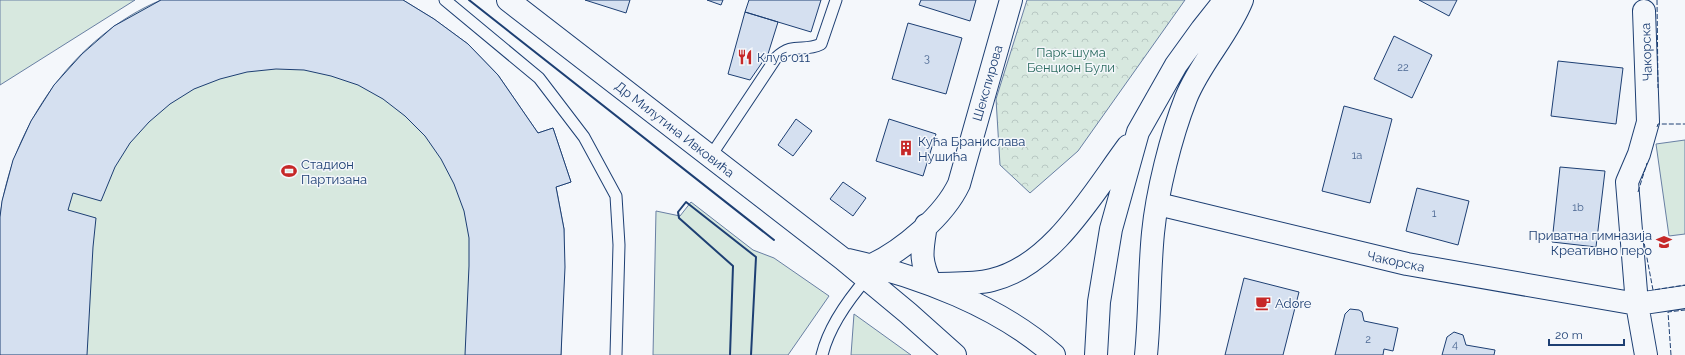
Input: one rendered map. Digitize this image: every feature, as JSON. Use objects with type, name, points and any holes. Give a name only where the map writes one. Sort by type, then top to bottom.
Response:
[{"type":"street","name":"Др Милутина Ивковића","points":[[508,0],[843,259],[869,272],[931,284],[993,313],[1027,334],[1054,355]]},
{"type":"street","name":"Шекспирова","points":[[869,272],[901,248],[926,225],[945,206],[959,184],[1011,0]]},
{"type":"street","points":[[926,225],[921,255],[923,268],[931,284],[991,280],[1021,269],[1034,261],[1063,232],[1084,207],[1138,132],[1176,65],[1225,0]]},
{"type":"street","points":[[1146,355],[1153,235],[1158,204],[1173,137],[1187,96],[1201,71],[1226,33],[1242,0]]},
{"type":"street","name":"Чакорска","points":[[1644,11],[1648,122],[1639,154],[1628,182],[1637,304],[1646,355]]},
{"type":"street","points":[[1096,355],[1099,302],[1111,229],[1138,132]]},
{"type":"street","name":"Чакорска","points":[[1158,204],[1407,264],[1637,304],[1685,297]]},
{"type":"street","name":"Др Милутина Ивковића","points":[[869,272],[955,355]]},
{"type":"street","points":[[1136,355],[1148,329]]},
{"type":"lane","points":[[445,0],[539,78],[584,138],[616,196],[619,245],[616,355]]},
{"type":"lane","points":[[710,157],[776,58],[789,49],[811,48],[821,44],[826,35],[836,0]]},
{"type":"lane","points":[[822,355],[835,323],[869,272]]},
{"type":"green space","points":[[0,0],[135,0],[0,85]]},
{"type":"green space","name":"Стадион Партизана","points":[[161,0],[403,0],[434,19],[468,44],[498,75],[538,133],[553,128],[571,182],[556,187],[564,229],[561,355],[0,355],[0,217],[7,183],[18,150],[33,118],[52,88],[75,60],[101,36],[130,16]]},
{"type":"green space","name":"Парк-шума Бенцион Були","points":[[1027,0],[1185,0],[1078,151],[1030,193],[1000,165],[996,99]]},
{"type":"green space","points":[[1685,140],[1685,234],[1669,236],[1656,144]]},
{"type":"green space","points":[[691,202],[753,250],[774,258],[829,296],[788,355],[653,355],[656,211],[680,216]]},
{"type":"green space","points":[[854,314],[911,355],[851,355]]},
{"type":"building","points":[[161,0],[403,0],[434,19],[468,44],[498,75],[538,133],[553,128],[571,182],[556,187],[564,229],[565,267],[561,355],[465,355],[469,238],[464,211],[454,184],[441,159],[425,136],[405,116],[383,99],[358,85],[331,76],[304,70],[276,69],[247,72],[220,79],[194,89],[170,104],[149,122],[130,143],[115,167],[101,201],[73,193],[68,210],[96,218],[87,355],[0,355],[0,217],[2,201],[13,160],[31,121],[54,85],[82,54],[114,26]]},
{"type":"building","points":[[585,0],[630,0],[626,13]]},
{"type":"building","points":[[707,0],[723,0],[721,5]]},
{"type":"building","points":[[749,0],[821,0],[811,32],[745,12]]},
{"type":"building","points":[[921,0],[976,0],[970,21],[919,5]]},
{"type":"building","points":[[1419,0],[1457,0],[1449,16]]},
{"type":"building","points":[[745,12],[778,22],[768,54],[750,80],[728,74]]},
{"type":"building","points":[[908,23],[962,38],[946,94],[892,79]]},
{"type":"building","points":[[1394,36],[1432,55],[1412,98],[1374,79]]},
{"type":"building","points":[[1558,61],[1623,68],[1616,124],[1551,116]]},
{"type":"building","points":[[1344,106],[1392,119],[1370,203],[1322,191]]},
{"type":"building","points":[[796,119],[812,131],[793,156],[778,145]]},
{"type":"building","name":"Кућа Бранислава Нушића","points":[[889,119],[936,134],[923,176],[876,161]]},
{"type":"building","points":[[1560,167],[1605,171],[1596,247],[1552,242]]},
{"type":"building","points":[[843,182],[866,198],[853,216],[830,199]]},
{"type":"building","points":[[1417,188],[1469,201],[1458,245],[1406,231]]},
{"type":"building","points":[[1244,278],[1299,292],[1283,355],[1225,355]]},
{"type":"building","points":[[1350,309],[1359,310],[1362,312],[1364,321],[1398,328],[1393,351],[1384,349],[1383,355],[1335,355],[1345,314]]},
{"type":"building","points":[[1454,332],[1463,335],[1466,345],[1495,350],[1494,355],[1442,355],[1447,337]]},
{"type":"fence","points":[[1657,0],[1658,88]]},
{"type":"fence","points":[[1657,127],[1658,124],[1685,124]]},
{"type":"fence","points":[[1638,192],[1647,163]]},
{"type":"fence","points":[[1643,237],[1653,290],[1685,285]]},
{"type":"fence","points":[[1671,355],[1668,312],[1685,310]]},
{"type":"wall","points":[[469,0],[774,240]]},
{"type":"wall","points":[[730,355],[733,266],[679,218],[678,212],[686,202],[756,257],[751,355]]},
{"type":"place","name":"Клуб 011","points":[[745,57]]},
{"type":"place","name":"Кућа Бранислава Нушића","points":[[906,148]]},
{"type":"place","name":"Стадион Партизана","points":[[289,171]]},
{"type":"place","name":"Приватна гимназија Креативно перо","points":[[1664,242]]},
{"type":"place","name":"Adore","points":[[1263,303]]}]
